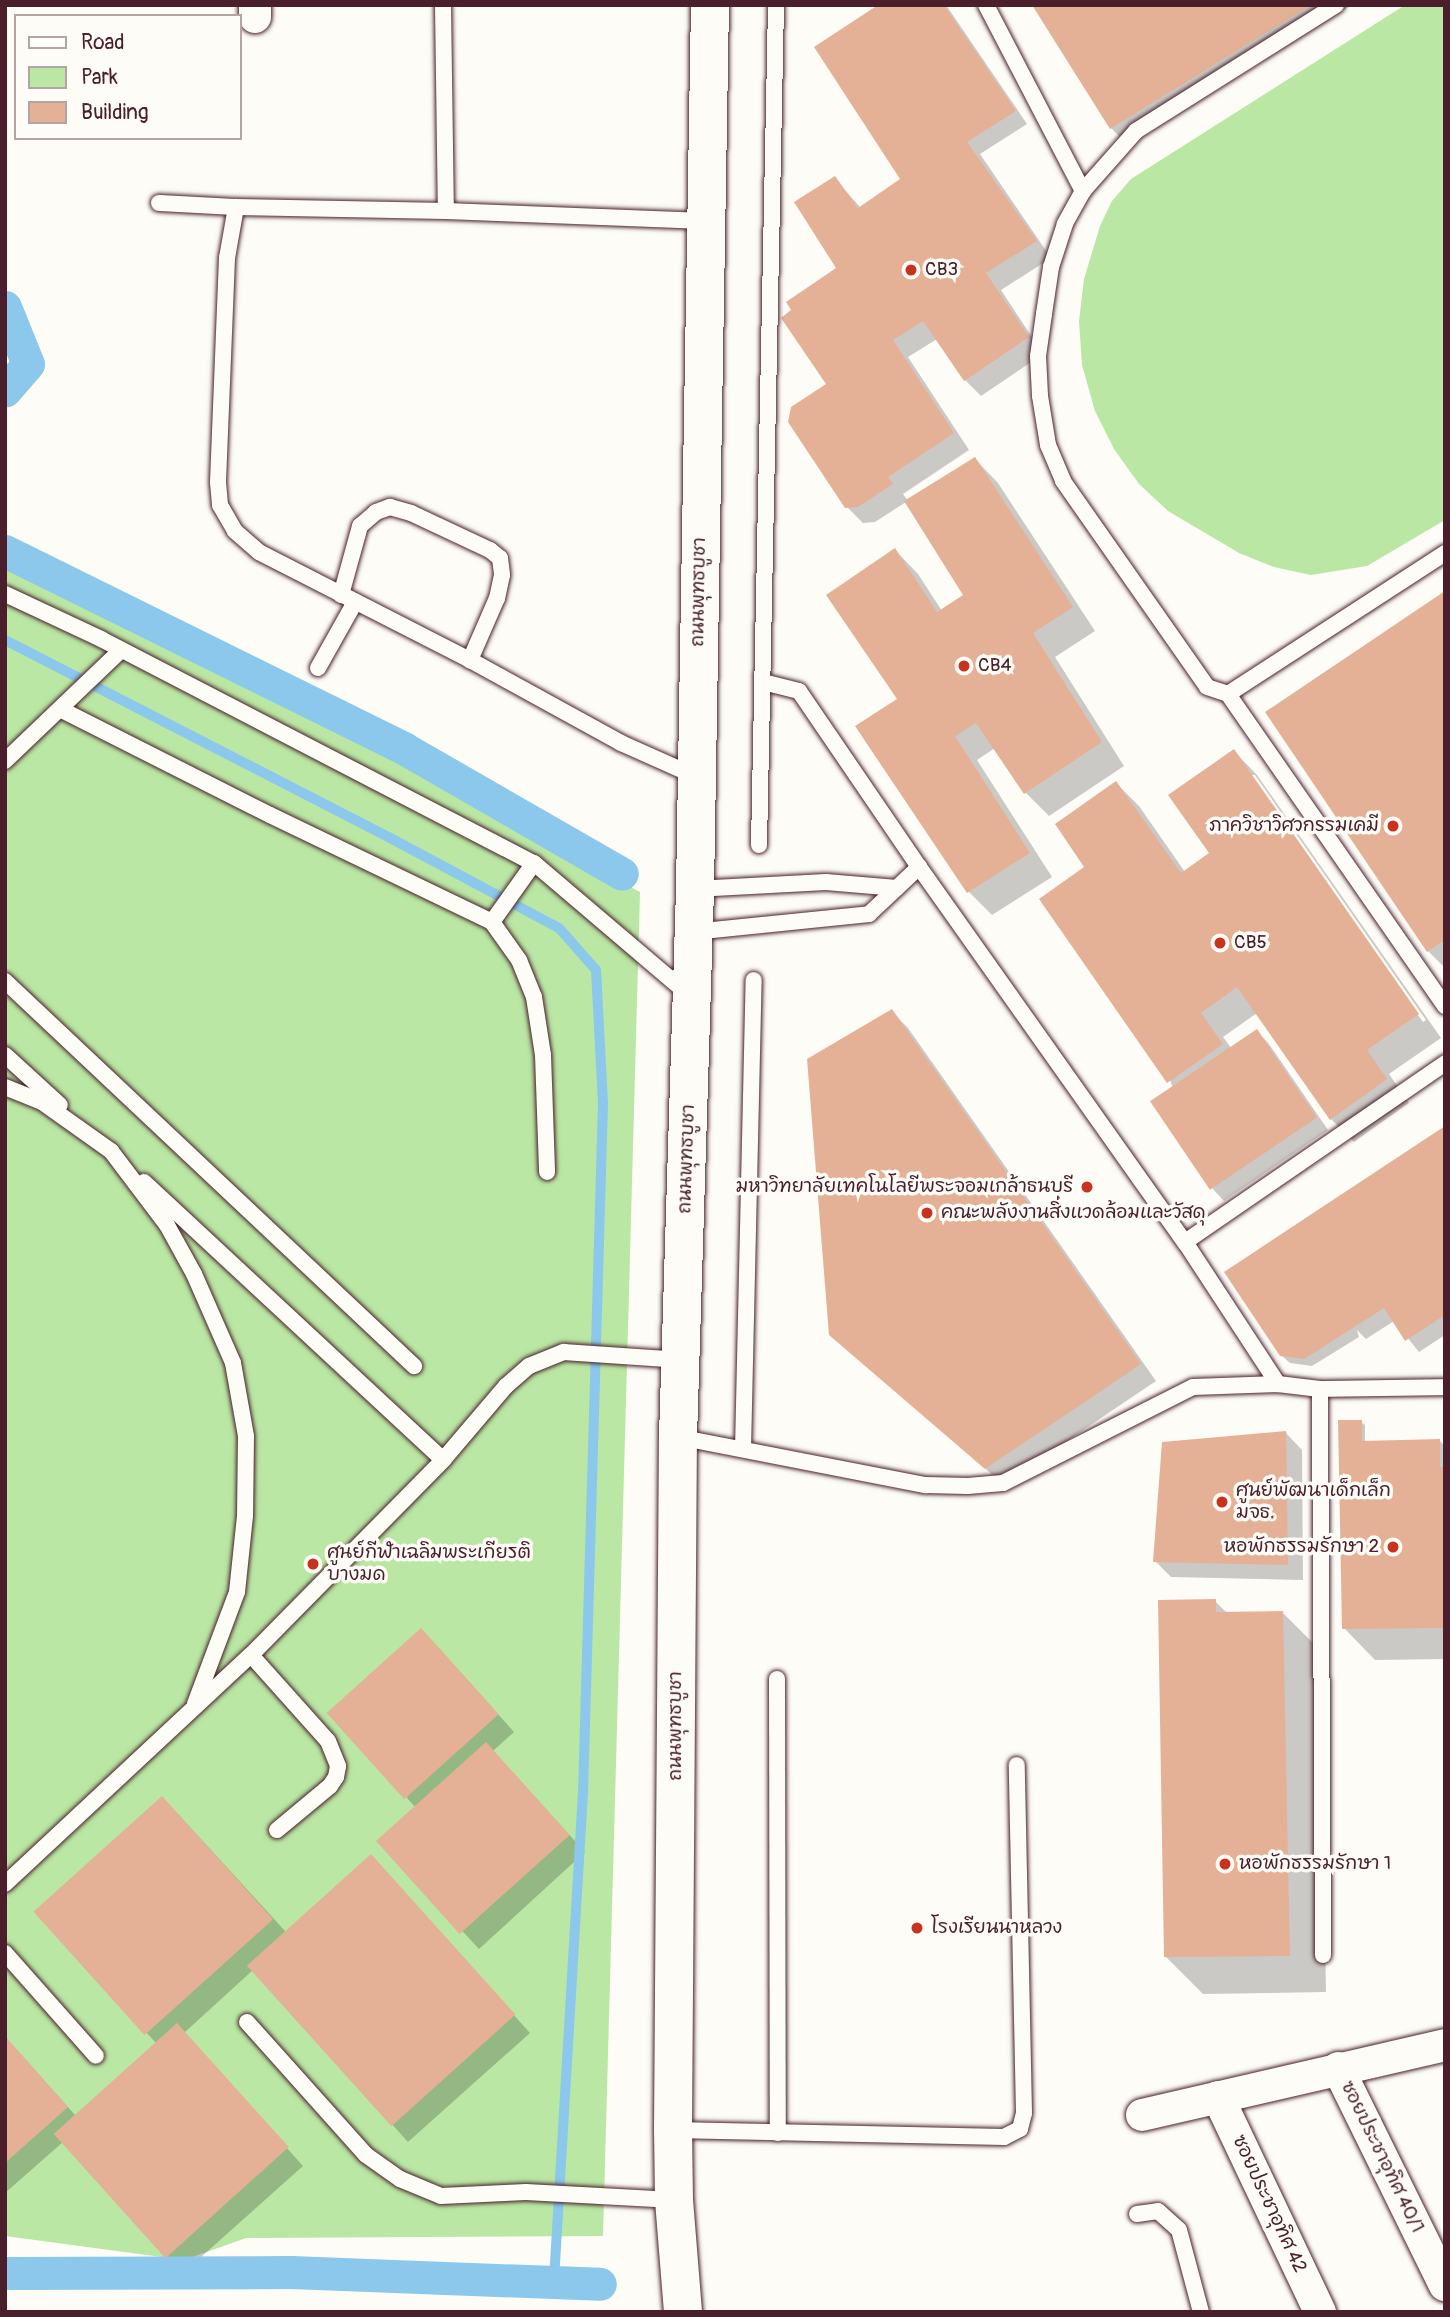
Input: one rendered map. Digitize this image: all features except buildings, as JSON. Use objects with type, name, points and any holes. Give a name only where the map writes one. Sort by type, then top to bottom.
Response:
[{"type":"main road","name":"ถนนพุทธบูชา","points":[[683,2312],[674,2200],[673,2130],[678,1437],[695,889],[710,5]]},
{"type":"street","points":[[1142,2115],[1445,2045]]},
{"type":"street","name":"ซอยประชาอุทิศ 40/1","points":[[1339,2068],[1445,2285]]},
{"type":"street","name":"ซอยประชาอุทิศ 42","points":[[1219,2097],[1320,2312]]},
{"type":"lane","points":[[443,5],[446,211]]},
{"type":"lane","points":[[759,845],[776,5]]},
{"type":"lane","points":[[986,5],[1083,191]]},
{"type":"lane","points":[[1336,5],[1136,131],[1083,191],[1065,224],[1051,267],[1038,356],[1040,396],[1048,445],[1063,481],[1207,687],[1228,694],[1445,1006]]},
{"type":"lane","points":[[159,203],[705,221]]},
{"type":"lane","points":[[236,207],[227,258],[220,505],[235,531],[259,552],[470,660],[621,743],[696,776]]},
{"type":"lane","points":[[318,668],[348,599],[360,526],[390,508],[411,513],[490,550],[500,558],[502,575],[497,598],[470,660]]},
{"type":"lane","points":[[1228,694],[1445,553]]},
{"type":"lane","points":[[5,594],[121,650],[534,863],[692,996]]},
{"type":"lane","points":[[5,761],[121,650]]},
{"type":"lane","points":[[763,682],[799,691],[919,867],[1185,1242],[1278,1384]]},
{"type":"lane","points":[[60,709],[270,816],[492,922],[519,960],[534,997],[543,1055],[547,1172]]},
{"type":"lane","points":[[492,922],[534,863]]},
{"type":"lane","points":[[693,932],[869,914],[919,867]]},
{"type":"lane","points":[[695,889],[826,882],[897,888]]},
{"type":"lane","points":[[744,1449],[754,980]]},
{"type":"lane","points":[[5,981],[414,1366]]},
{"type":"lane","points":[[5,1055],[443,1460]]},
{"type":"lane","points":[[1185,1242],[1445,1063]]},
{"type":"lane","points":[[5,1087],[42,1102],[111,1151],[167,1225],[194,1274],[233,1363],[246,1436],[245,1516],[237,1592],[193,1709]]},
{"type":"lane","points":[[5,1884],[251,1655],[443,1460],[506,1386],[529,1366],[564,1352],[681,1360]]},
{"type":"lane","points":[[678,1437],[926,1485],[1003,1483],[1193,1387],[1278,1384],[1320,1389],[1445,1387]]},
{"type":"lane","points":[[1320,1389],[1323,1955]]},
{"type":"lane","points":[[251,1655],[328,1741],[338,1766],[337,1777],[330,1786],[277,1830]]},
{"type":"lane","points":[[777,1679],[778,2133]]},
{"type":"lane","points":[[673,2130],[1004,2137],[1020,2129],[1024,2113],[1017,1765]]},
{"type":"lane","points":[[5,1953],[96,2056]]},
{"type":"lane","points":[[247,2022],[366,2155],[400,2179],[441,2196],[526,2192],[674,2200]]},
{"type":"lane","points":[[1137,2214],[1158,2211],[1179,2230],[1201,2312]]},
{"type":"green space","points":[[1405,5],[1445,5],[1445,520],[1367,566],[1311,575],[1274,567],[1239,553],[1168,511],[1139,484],[1114,449],[1095,411],[1082,365],[1079,321],[1084,279],[1100,226],[1112,201],[1131,179]]},
{"type":"green space","name":"ศูนย์กีฬาเฉลิมพระเกียรติ บางมด","points":[[5,555],[640,892],[603,2236],[246,2238],[184,2260],[5,2236]]},
{"type":"waterway","points":[[5,307],[28,364],[5,390]]},
{"type":"waterway","points":[[5,551],[405,749],[622,874]]},
{"type":"waterway","points":[[5,640],[559,928],[596,970],[603,1103],[583,1792],[554,2282]]},
{"type":"waterway","points":[[5,2273],[291,2272],[600,2284]]},
{"type":"place","name":"CB3","points":[[911,270]]},
{"type":"place","name":"CB4","points":[[964,666]]},
{"type":"place","name":"ภาควิชาวิศวกรรมเคมี","points":[[1393,826]]},
{"type":"place","name":"CB5","points":[[1220,943]]},
{"type":"place","name":"มหาวิทยาลัยเทคโนโลยีพระจอมเกล้าธนบุรี","points":[[1087,1187]]},
{"type":"place","name":"คณะพลังงานสิ่งแวดล้อมและวัสดุ","points":[[927,1213]]},
{"type":"place","name":"ศูนย์พัฒนาเด็กเล็ก มจธ.","points":[[1222,1502]]},
{"type":"place","name":"หอพักธรรมรักษา 2","points":[[1393,1547]]},
{"type":"place","name":"ศูนย์กีฬาเฉลิมพระเกียรติ บางมด","points":[[313,1564]]},
{"type":"place","name":"หอพักธรรมรักษา 1","points":[[1225,1864]]},
{"type":"place","name":"โรงเรียนนาหลวง","points":[[917,1928]]}]
